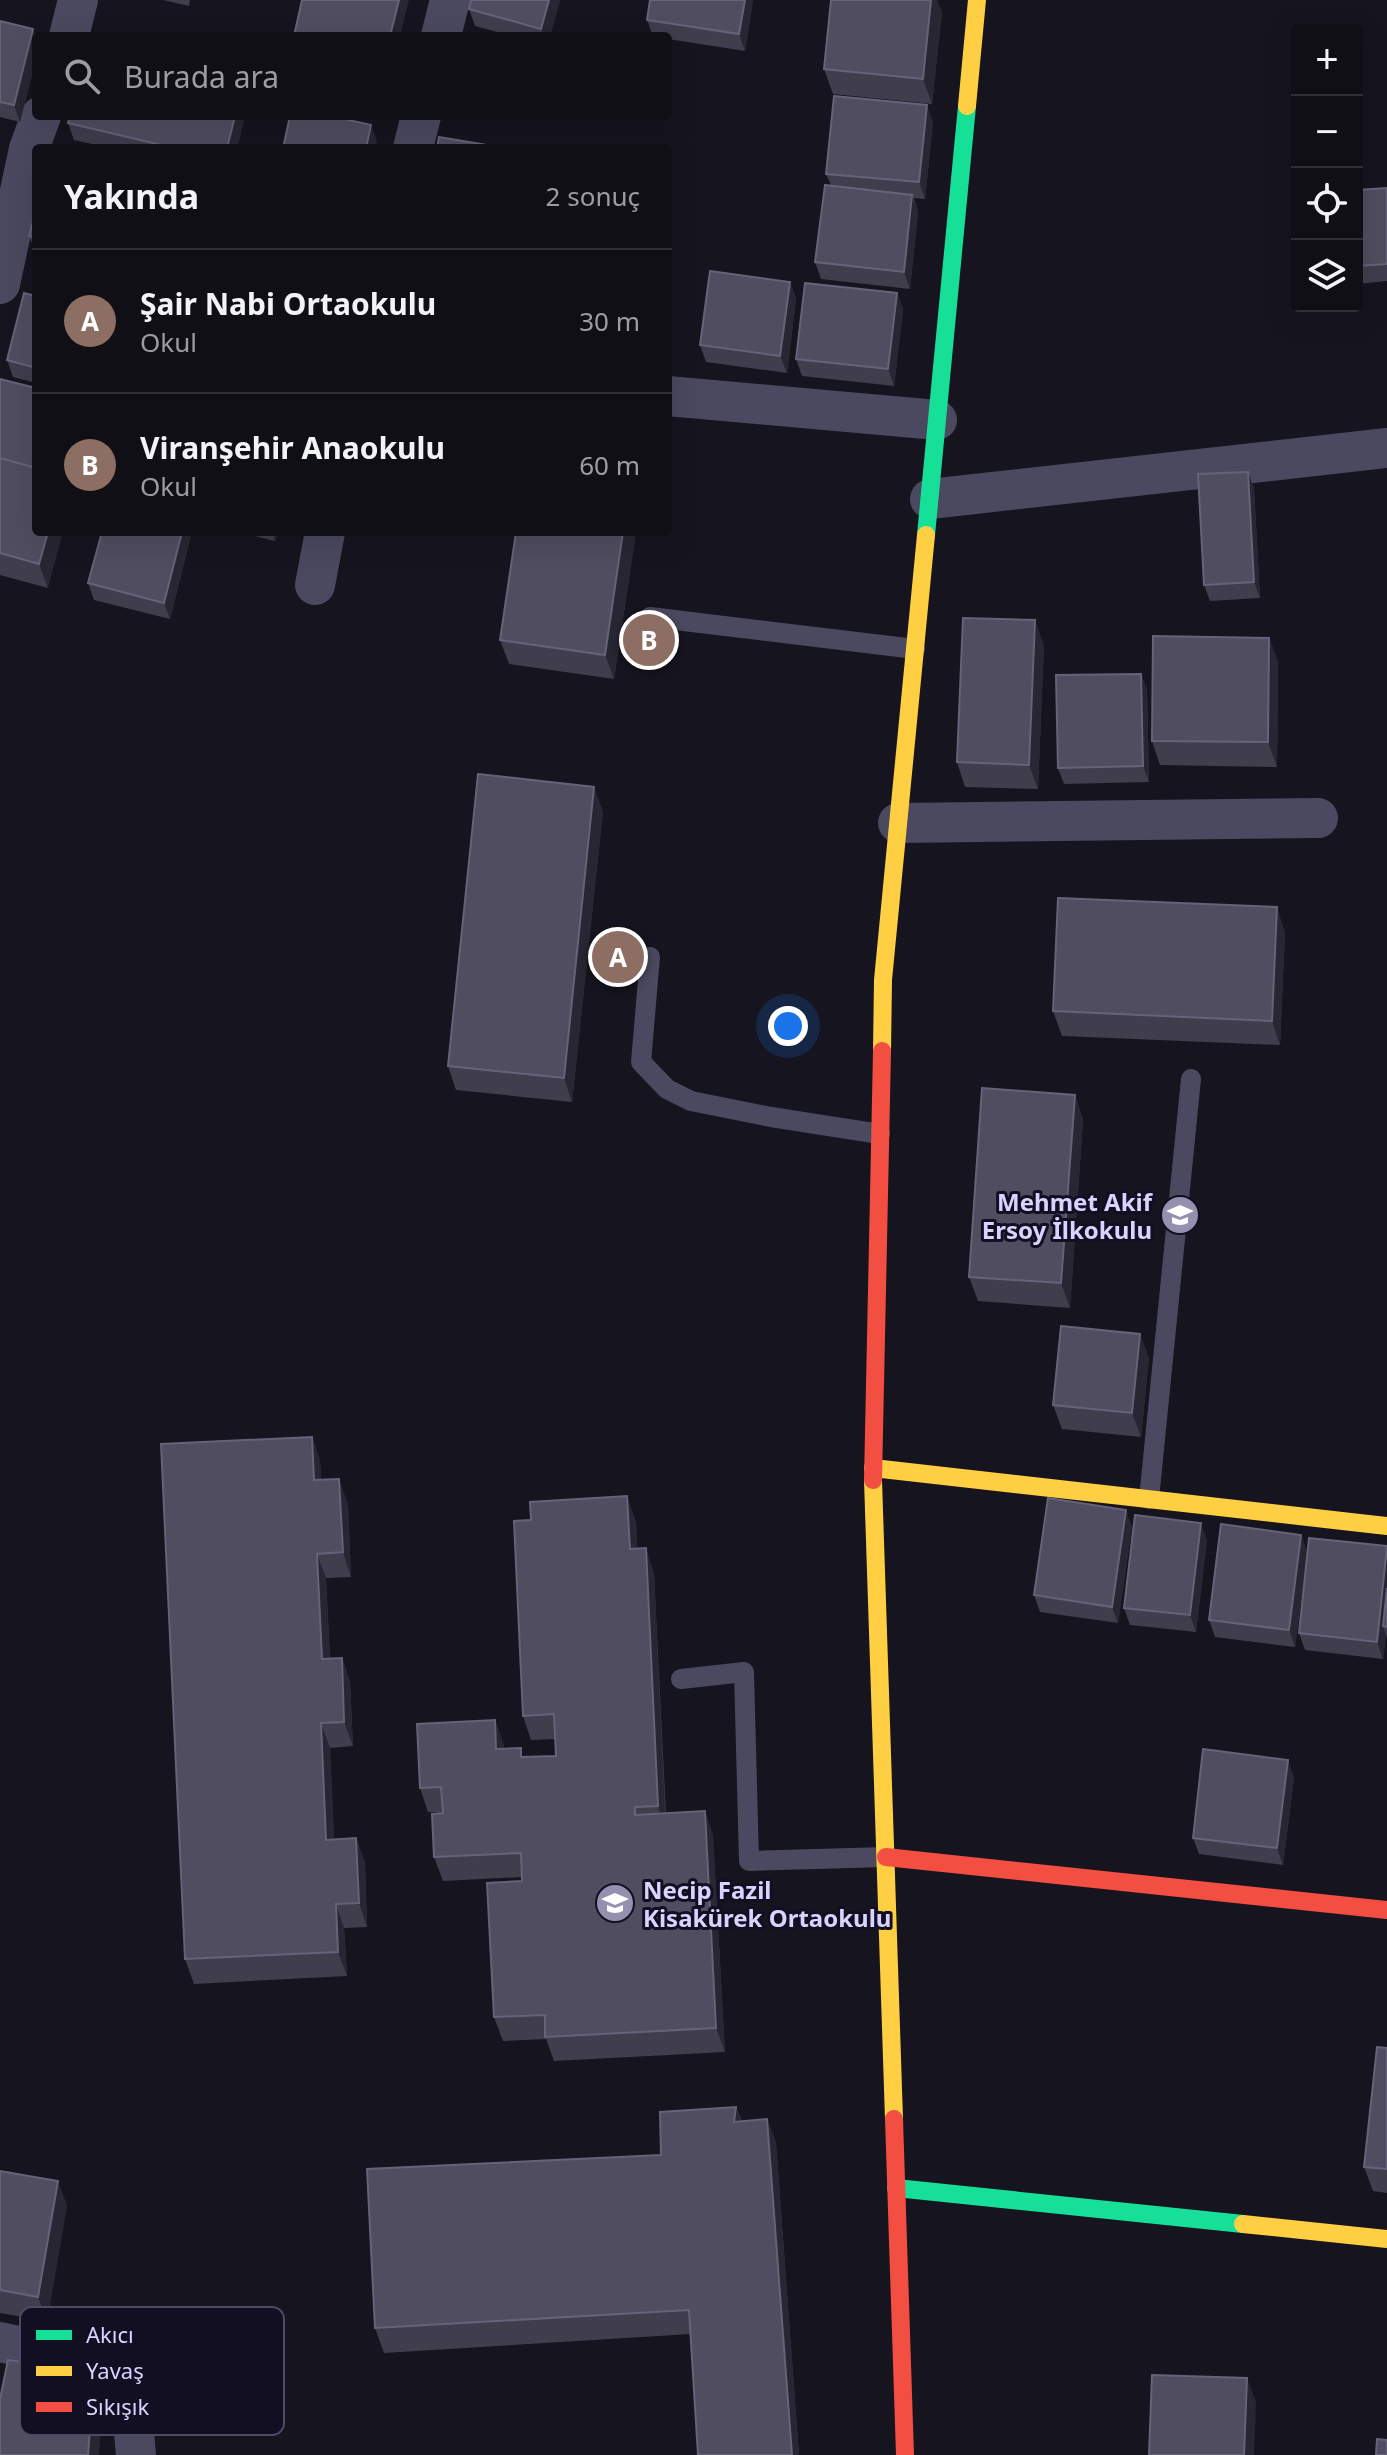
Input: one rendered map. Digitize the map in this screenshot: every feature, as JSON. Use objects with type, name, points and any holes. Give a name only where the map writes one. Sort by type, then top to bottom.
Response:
[{"type":"street","points":[[70,32],[78,0]]},
{"type":"street","points":[[442,32],[450,0]]},
{"type":"street","points":[[905,2455],[873,1468],[883,980],[977,0]]},
{"type":"street","points":[[414,144],[420,120]]},
{"type":"street","points":[[0,284],[27,139]]},
{"type":"street","points":[[672,396],[937,420]]},
{"type":"street","points":[[930,499],[1387,448]]},
{"type":"street","points":[[315,585],[324,536]]},
{"type":"street","points":[[898,823],[1318,818]]},
{"type":"street","points":[[873,1468],[1387,1526]]},
{"type":"street","points":[[886,1857],[1387,1910]]},
{"type":"street","points":[[896,2188],[1387,2239]]},
{"type":"street","points":[[0,2342],[20,2346]]},
{"type":"street","points":[[135,2435],[136,2455]]},
{"type":"lane","points":[[650,617],[915,649]]},
{"type":"lane","points":[[650,957],[641,1062],[667,1089],[691,1101],[880,1134]]},
{"type":"lane","points":[[1149,1499],[1191,1079]]},
{"type":"lane","points":[[681,1679],[744,1672],[749,1861],[886,1857]]},
{"type":"building","points":[[302,0],[399,0],[391,32],[295,32]]},
{"type":"building","points":[[471,0],[549,0],[541,29],[469,9]]},
{"type":"building","points":[[650,0],[745,0],[739,34],[647,20]]},
{"type":"building","points":[[831,0],[931,0],[923,79],[824,69]]},
{"type":"building","points":[[0,21],[33,29],[14,105],[0,102]]},
{"type":"building","points":[[834,96],[927,105],[919,182],[826,174]]},
{"type":"building","points":[[69,120],[234,120],[228,144],[157,144],[68,123]]},
{"type":"building","points":[[289,120],[349,120],[371,125],[367,144],[284,144]]},
{"type":"building","points":[[439,137],[481,144],[438,144]]},
{"type":"building","points":[[825,185],[912,195],[904,272],[815,262]]},
{"type":"building","points":[[1387,188],[1387,264],[1363,266],[1363,190]]},
{"type":"building","points":[[710,271],[790,282],[780,356],[700,345]]},
{"type":"building","points":[[805,283],[897,293],[888,369],[796,359]]},
{"type":"building","points":[[24,293],[32,295],[32,367],[7,360]]},
{"type":"building","points":[[0,379],[32,387],[32,467],[0,458]]},
{"type":"building","points":[[0,458],[32,467],[32,536],[47,536],[39,564],[0,553]]},
{"type":"building","points":[[1248,472],[1254,582],[1204,585],[1198,474]]},
{"type":"building","points":[[101,536],[181,536],[164,603],[88,583]]},
{"type":"building","points":[[515,536],[622,536],[605,655],[500,640]]},
{"type":"building","points":[[963,618],[1035,620],[1029,765],[957,762]]},
{"type":"building","points":[[1153,636],[1269,638],[1268,742],[1152,741]]},
{"type":"building","points":[[1141,674],[1143,766],[1058,768],[1056,675]]},
{"type":"building","points":[[478,774],[594,787],[564,1078],[448,1066]]},
{"type":"building","points":[[1058,898],[1277,907],[1272,1021],[1053,1011]]},
{"type":"building","points":[[982,1088],[1075,1095],[1061,1283],[969,1277]]},
{"type":"building","points":[[1061,1326],[1140,1334],[1132,1413],[1053,1405]]},
{"type":"building","points":[[312,1437],[314,1480],[339,1479],[343,1552],[317,1554],[322,1659],[342,1658],[344,1722],[321,1723],[326,1840],[356,1838],[359,1903],[336,1904],[338,1952],[185,1959],[161,1444]]},
{"type":"building","points":[[627,1496],[630,1549],[646,1548],[658,1806],[635,1807],[635,1815],[705,1811],[716,2028],[545,2037],[545,2015],[494,2017],[487,1883],[522,1881],[521,1853],[434,1857],[432,1814],[443,1813],[441,1787],[420,1788],[417,1724],[495,1720],[496,1749],[521,1748],[521,1757],[556,1756],[554,1714],[523,1716],[514,1521],[531,1520],[530,1502]]},
{"type":"building","points":[[1048,1498],[1126,1510],[1112,1607],[1034,1595]]},
{"type":"building","points":[[1135,1515],[1201,1523],[1190,1615],[1124,1608]]},
{"type":"building","points":[[1221,1524],[1301,1535],[1289,1630],[1209,1620]]},
{"type":"building","points":[[1309,1538],[1387,1546],[1377,1642],[1299,1633]]},
{"type":"building","points":[[1387,1588],[1387,1627],[1383,1626]]},
{"type":"building","points":[[1203,1749],[1288,1760],[1277,1848],[1193,1838]]},
{"type":"building","points":[[1377,2047],[1387,2048],[1387,2169],[1364,2167]]},
{"type":"building","points":[[736,2107],[734,2122],[767,2119],[792,2455],[698,2455],[689,2310],[375,2328],[367,2169],[661,2155],[660,2112]]},
{"type":"building","points":[[0,2171],[58,2181],[38,2297],[0,2290]]},
{"type":"building","points":[[8,2360],[20,2362],[20,2435],[89,2435],[88,2455],[0,2455],[0,2399]]},
{"type":"building","points":[[1152,2375],[1247,2378],[1244,2455],[1149,2455]]},
{"type":"building","points":[[1377,2439],[1387,2440],[1387,2455],[1376,2455]]},
{"type":"traffic: fast","points":[[926,535],[967,106]]},
{"type":"traffic: fast","points":[[896,2188],[1243,2224]]},
{"type":"traffic: slow","points":[[967,106],[977,0]]},
{"type":"traffic: slow","points":[[882,1051],[883,980],[926,535]]},
{"type":"traffic: slow","points":[[873,1468],[1387,1526]]},
{"type":"traffic: slow","points":[[873,1480],[894,2119]]},
{"type":"traffic: slow","points":[[1243,2224],[1387,2239]]},
{"type":"traffic: jam","points":[[873,1480],[882,1051]]},
{"type":"traffic: jam","points":[[886,1857],[1387,1910]]},
{"type":"traffic: jam","points":[[894,2119],[905,2455]]},
{"type":"place","name":"Viranşehir Anaokulu","points":[[649,640]]},
{"type":"place","name":"Şair Nabi Ortaokulu","points":[[618,957]]},
{"type":"place","name":"Mehmet Akif Ersoy İlkokulu","points":[[1180,1215]]},
{"type":"place","name":"Necip Fazil Kisakürek Ortaokulu","points":[[615,1903]]}]
